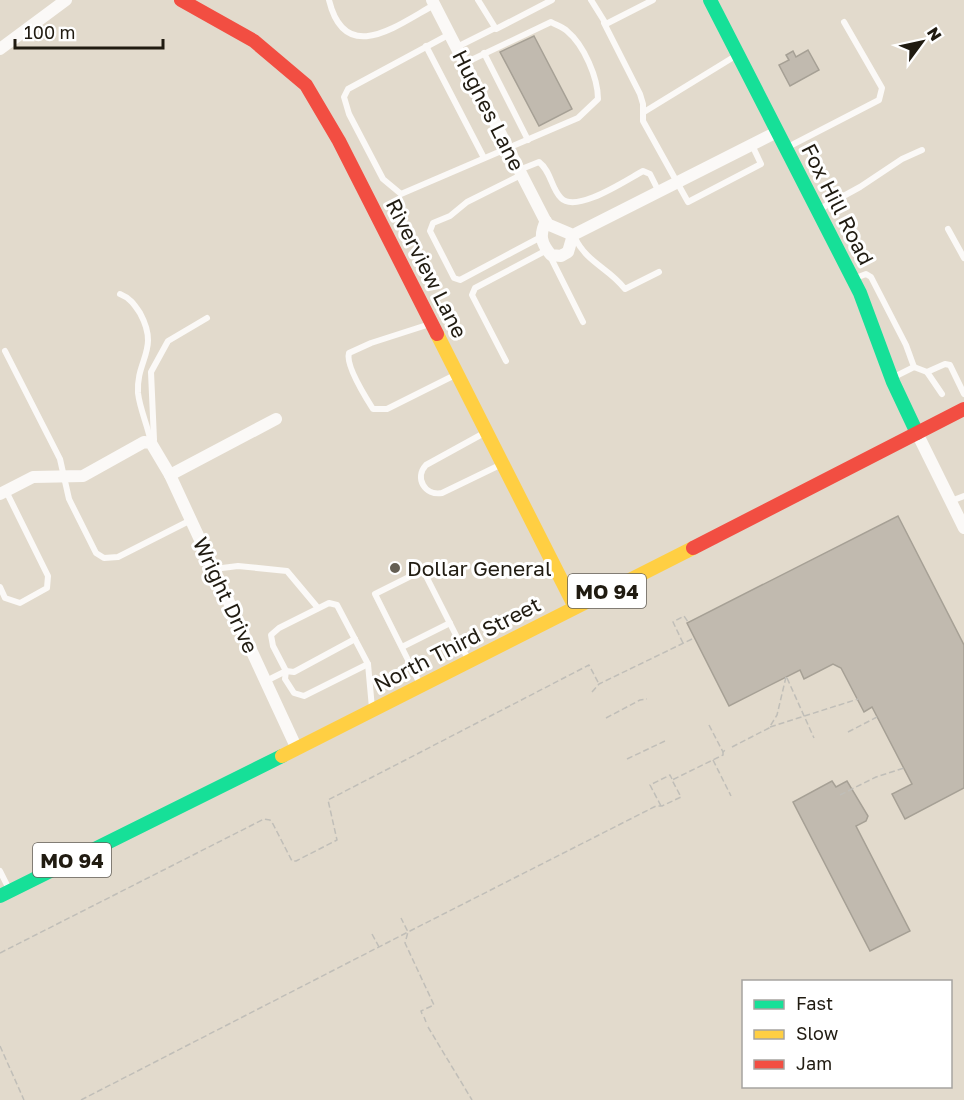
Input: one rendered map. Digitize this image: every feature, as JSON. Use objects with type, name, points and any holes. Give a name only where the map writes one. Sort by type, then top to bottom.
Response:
[{"type":"street","points":[[0,49],[66,0]]},
{"type":"street","name":"Riverview Lane","points":[[181,0],[254,41],[306,85],[339,141],[575,607]]},
{"type":"street","name":"Fox Hill Road","points":[[710,0],[853,279],[871,318],[891,378],[916,434]]},
{"type":"street","name":"Hughes Lane","points":[[434,3],[546,221]]},
{"type":"street","points":[[573,235],[568,252],[561,256],[551,255],[542,243],[546,221],[556,230],[573,235],[777,132]]},
{"type":"street","name":"North Third Street","points":[[5,894],[470,663],[964,409]]},
{"type":"street","points":[[170,475],[276,419]]},
{"type":"street","points":[[916,434],[964,528]]},
{"type":"street","points":[[3,492],[33,477],[82,476],[144,442],[153,445]]},
{"type":"street","name":"Wright Drive","points":[[153,445],[170,475],[297,749]]},
{"type":"lane","points":[[329,0],[332,14],[345,33],[357,37],[383,33],[434,3]]},
{"type":"lane","points":[[478,0],[495,28]]},
{"type":"lane","points":[[457,47],[495,28],[501,28],[552,0]]},
{"type":"lane","points":[[591,0],[640,94],[644,112],[643,121],[688,202],[761,164],[752,145]]},
{"type":"lane","points":[[604,23],[653,0]]},
{"type":"lane","points":[[450,33],[348,88],[344,97],[349,114],[383,179],[401,194],[578,118],[597,99],[598,88],[586,57],[568,31],[551,22],[465,63]]},
{"type":"lane","points":[[786,148],[879,100],[882,88],[844,22]]},
{"type":"lane","points":[[426,46],[484,158]]},
{"type":"lane","points":[[484,53],[528,140]]},
{"type":"lane","points":[[644,112],[738,55]]},
{"type":"lane","points":[[817,210],[860,187],[902,159],[922,150]]},
{"type":"lane","points":[[542,237],[460,280],[454,278],[430,231],[433,223],[450,216],[467,202],[539,162],[545,166],[561,198],[571,204],[583,202],[643,171],[650,174],[659,192]]},
{"type":"lane","points":[[948,229],[964,258]]},
{"type":"lane","points":[[573,235],[582,254],[617,278],[625,289],[658,272]]},
{"type":"lane","points":[[506,361],[472,295],[475,288],[547,250],[583,322]]},
{"type":"lane","points":[[853,279],[866,274],[871,277],[914,367]]},
{"type":"lane","points":[[120,294],[130,298],[148,333],[149,346],[138,393],[153,445]]},
{"type":"lane","points":[[153,445],[151,372],[168,341],[207,318]]},
{"type":"lane","points":[[432,324],[371,343],[349,353],[348,358],[364,392],[373,409],[377,411],[457,374]]},
{"type":"lane","points":[[5,351],[60,459],[69,499],[96,553],[104,558],[118,557],[191,520]]},
{"type":"lane","points":[[927,372],[945,364],[950,365],[964,394]]},
{"type":"lane","points":[[891,378],[914,367],[927,372],[942,394]]},
{"type":"lane","points":[[486,432],[426,465],[421,471],[420,479],[426,490],[434,494],[442,493],[503,464]]},
{"type":"lane","points":[[0,587],[5,597],[20,603],[47,588],[48,576],[3,492]]},
{"type":"lane","points":[[951,501],[964,496]]},
{"type":"lane","points":[[214,569],[238,566],[287,572],[318,608]]},
{"type":"lane","points":[[422,687],[375,594],[423,570],[470,663]]},
{"type":"lane","points":[[368,664],[304,696],[294,693],[285,679],[286,671],[273,645],[271,635],[318,608],[329,603],[337,605],[368,664],[372,711]]},
{"type":"lane","points":[[402,647],[450,623]]},
{"type":"lane","points":[[266,681],[286,671],[294,672],[355,639]]},
{"type":"lane","points":[[0,871],[5,894]]},
{"type":"path","points":[[684,643],[673,622],[684,616],[688,622]]},
{"type":"path","points":[[592,692],[598,684],[694,638]]},
{"type":"path","points":[[0,953],[264,819],[273,824],[292,861],[296,861],[337,840],[328,800],[589,665],[598,684]]},
{"type":"path","points":[[770,728],[777,716],[786,677],[806,716],[814,738]]},
{"type":"path","points":[[606,718],[640,699],[646,699]]},
{"type":"path","points":[[732,747],[770,728],[858,699]]},
{"type":"path","points":[[848,732],[877,717]]},
{"type":"path","points":[[672,780],[723,755],[724,751],[709,724]]},
{"type":"path","points":[[627,759],[667,740]]},
{"type":"path","points":[[713,760],[731,795]]},
{"type":"path","points":[[840,795],[876,777],[904,768]]},
{"type":"path","points":[[81,1100],[656,806],[662,806],[681,797],[670,775],[650,785],[662,806]]},
{"type":"path","points":[[402,918],[408,932],[405,944],[434,1005],[421,1011],[422,1014]]},
{"type":"path","points":[[372,934],[380,947]]},
{"type":"path","points":[[424,1017],[426,1022]]},
{"type":"path","points":[[428,1027],[472,1100]]},
{"type":"path","points":[[0,1046],[24,1100]]},
{"type":"building","points":[[534,36],[572,109],[539,126],[500,52]]},
{"type":"building","points":[[808,50],[819,70],[790,86],[779,65],[789,60],[786,55],[793,51],[796,57]]},
{"type":"building","points":[[898,516],[964,645],[964,788],[905,819],[892,794],[912,784],[872,707],[864,712],[841,668],[833,664],[804,679],[800,670],[729,706],[687,623]]},
{"type":"building","points":[[832,781],[836,787],[847,781],[868,816],[866,821],[856,826],[910,931],[870,951],[793,802]]},
{"type":"traffic: fast","points":[[710,0],[860,293],[893,382],[917,433]]},
{"type":"traffic: fast","points":[[0,896],[282,756]]},
{"type":"traffic: slow","points":[[437,334],[575,607]]},
{"type":"traffic: slow","points":[[282,756],[693,548]]},
{"type":"traffic: jam","points":[[181,0],[254,41],[306,85],[339,141],[437,334]]},
{"type":"traffic: jam","points":[[693,548],[964,409]]},
{"type":"place","name":"Dollar General","points":[[395,568]]}]
